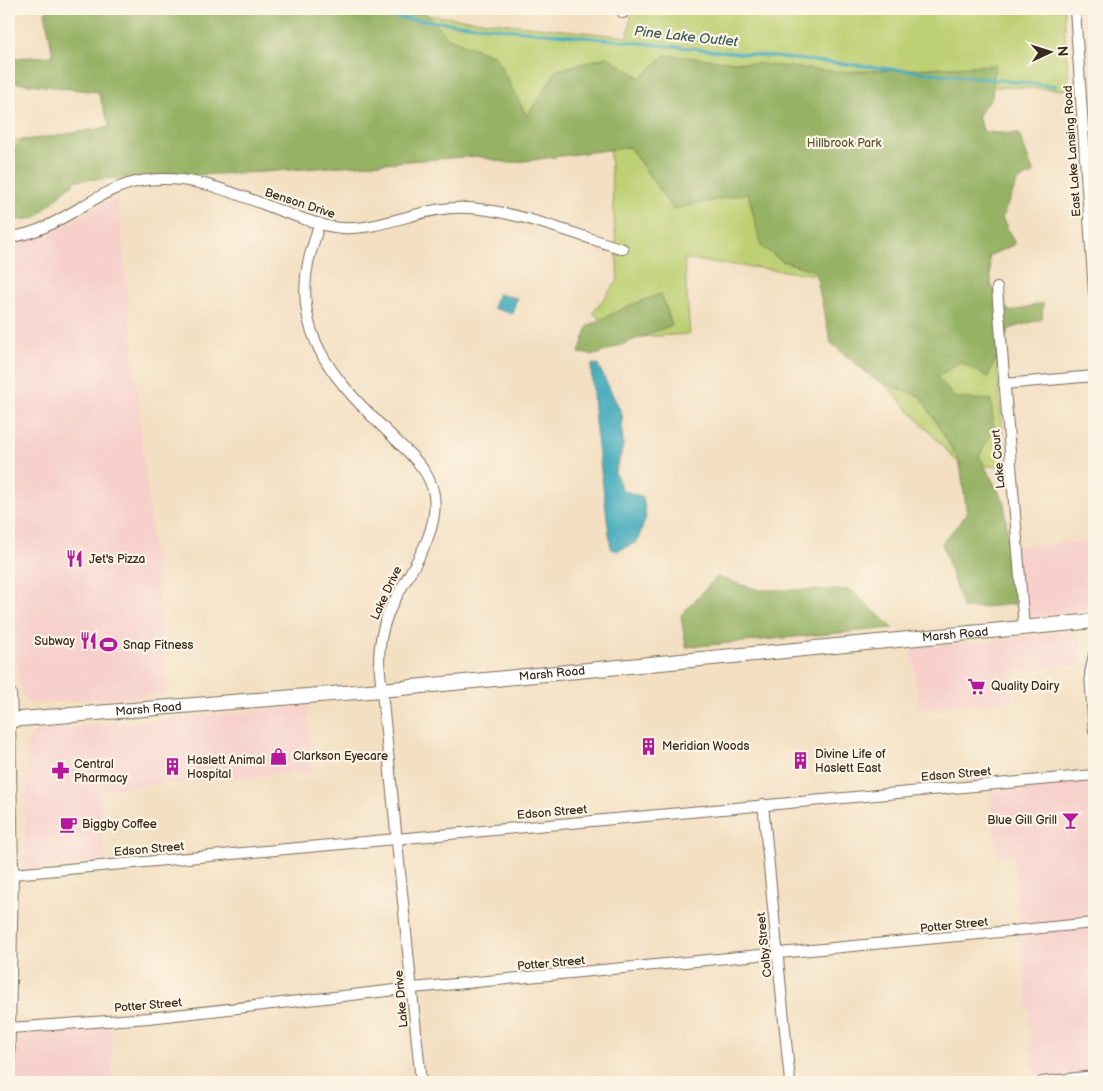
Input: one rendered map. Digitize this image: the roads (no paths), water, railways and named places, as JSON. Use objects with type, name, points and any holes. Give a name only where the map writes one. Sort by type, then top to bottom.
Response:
[{"type":"main road","name":"Marsh Road","points":[[10,720],[381,690],[1094,621]]},
{"type":"main road","points":[[9,694],[10,720]]},
{"type":"street","name":"East Lake Lansing Road","points":[[1075,9],[1089,157],[1094,292]]},
{"type":"street","name":"Benson Drive","points":[[9,237],[30,234],[49,227],[111,189],[131,183],[176,178],[209,185],[338,228],[360,228],[438,209],[474,208],[554,228],[623,249]]},
{"type":"street","name":"Lake Drive","points":[[319,223],[308,263],[306,289],[308,316],[316,342],[328,368],[346,391],[426,471],[434,496],[432,526],[384,625],[379,656],[421,1082]]},
{"type":"street","name":"Lake Court","points":[[997,288],[1024,628]]},
{"type":"street","points":[[1004,384],[1094,376]]},
{"type":"street","points":[[1094,654],[1090,674],[1094,731]]},
{"type":"street","points":[[9,1082],[13,874],[10,720]]},
{"type":"street","name":"Edson Street","points":[[13,874],[1094,775]]},
{"type":"street","name":"Colby Street","points":[[763,804],[790,1082]]},
{"type":"street","name":"Potter Street","points":[[10,1028],[225,1011],[413,988],[1094,923]]},
{"type":"street","points":[[1042,1082],[1094,1076]]},
{"type":"water","points":[[498,294],[517,298],[512,314],[493,308]]},
{"type":"water","points":[[593,364],[598,365],[622,414],[623,448],[615,472],[622,490],[643,497],[646,517],[637,542],[617,551],[611,549],[595,423],[591,366]]},
{"type":"waterway","name":"Pine Lake Outlet","points":[[313,9],[1056,86]]},
{"type":"place","name":"Jet's Pizza","points":[[75,559]]},
{"type":"place","name":"Subway","points":[[89,641]]},
{"type":"place","name":"Snap Fitness","points":[[109,645]]},
{"type":"place","name":"Quality Dairy","points":[[977,686]]},
{"type":"place","name":"Meridian Woods","points":[[648,746]]},
{"type":"place","name":"Clarkson Eyecare","points":[[279,756]]},
{"type":"place","name":"Divine Life of Haslett East","points":[[801,761]]},
{"type":"place","name":"Haslett Animal Hospital","points":[[173,767]]},
{"type":"place","name":"Central Pharmacy","points":[[60,771]]},
{"type":"place","name":"Blue Gill Grill","points":[[1071,820]]},
{"type":"place","name":"Biggby Coffee","points":[[68,824]]},
{"type":"park label","name":"Hillbrook Park","points":[[844,143]]}]
